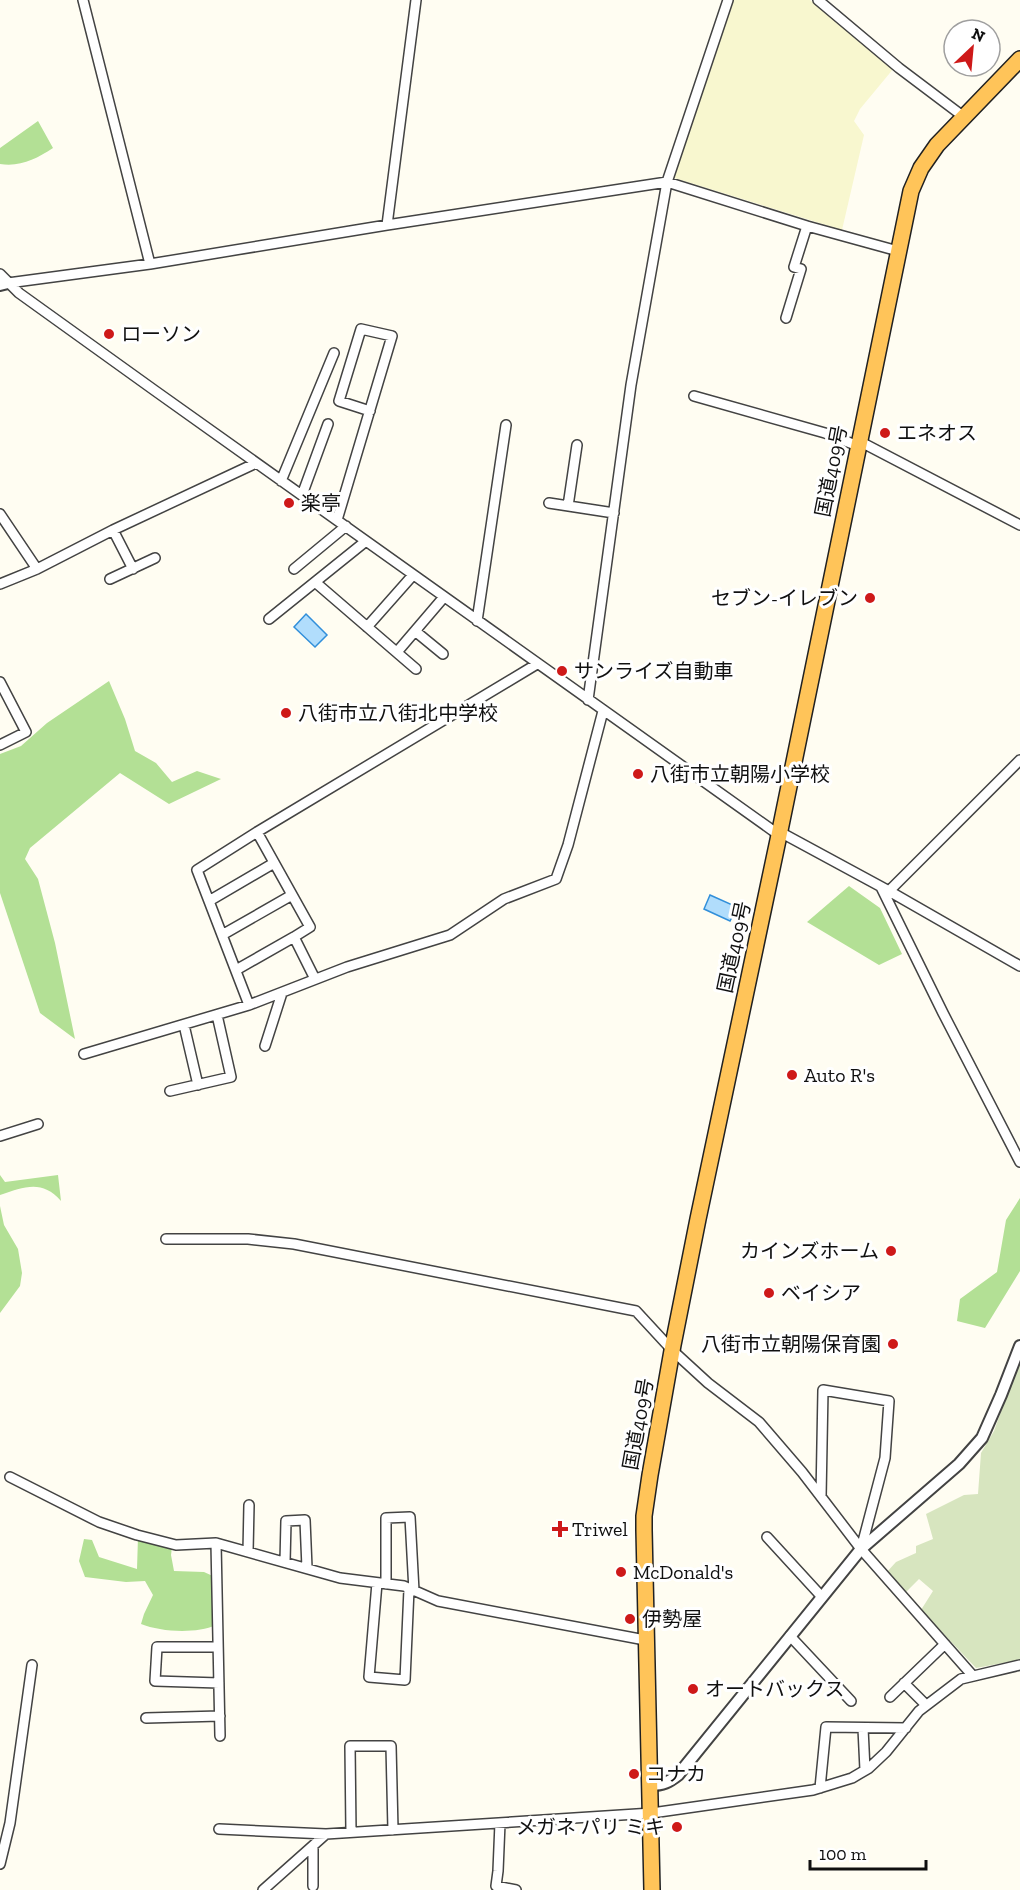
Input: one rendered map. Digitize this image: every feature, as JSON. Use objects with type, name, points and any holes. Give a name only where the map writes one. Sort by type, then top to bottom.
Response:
[{"type":"highway","name":"国道409号","points":[[652,1890],[644,1516],[672,1350],[911,191],[921,168],[937,146],[1020,59]]},
{"type":"street","points":[[83,0],[150,264]]},
{"type":"street","points":[[387,225],[416,0]]},
{"type":"street","points":[[588,700],[631,385],[667,182],[728,0]]},
{"type":"street","points":[[818,0],[899,68],[964,117]]},
{"type":"street","points":[[4,284],[150,264],[667,182],[807,226],[898,251]]},
{"type":"street","points":[[786,318],[801,269],[794,267],[807,226]]},
{"type":"street","points":[[0,274],[4,284],[779,834],[885,889],[1020,966]]},
{"type":"street","points":[[294,569],[342,523],[370,411],[392,336],[361,329],[339,401],[370,411]]},
{"type":"street","points":[[281,481],[334,353]]},
{"type":"street","points":[[694,396],[858,444],[1020,525]]},
{"type":"street","points":[[302,495],[328,424]]},
{"type":"street","points":[[477,621],[506,425]]},
{"type":"street","points":[[568,506],[577,446]]},
{"type":"street","points":[[0,584],[37,569],[113,530],[256,463]]},
{"type":"street","points":[[549,503],[614,513]]},
{"type":"street","points":[[0,514],[37,569]]},
{"type":"street","points":[[113,530],[133,569]]},
{"type":"street","points":[[269,619],[366,541]]},
{"type":"street","points":[[110,579],[155,558]]},
{"type":"street","points":[[367,627],[413,575]]},
{"type":"street","points":[[315,582],[416,669]]},
{"type":"street","points":[[397,652],[444,597]]},
{"type":"street","points":[[415,631],[443,654]]},
{"type":"street","points":[[249,1005],[197,870],[537,664]]},
{"type":"street","points":[[0,682],[26,732],[0,745]]},
{"type":"street","points":[[84,1054],[249,1005],[347,967],[450,935],[504,899],[556,879],[568,844],[603,711]]},
{"type":"street","points":[[885,889],[1020,760]]},
{"type":"street","points":[[236,970],[310,927],[257,832]]},
{"type":"street","points":[[209,901],[274,863]]},
{"type":"street","points":[[885,889],[943,1013],[1020,1162]]},
{"type":"street","points":[[222,935],[292,895]]},
{"type":"street","points":[[294,937],[315,979]]},
{"type":"street","points":[[265,1046],[282,993]]},
{"type":"street","points":[[170,1091],[231,1077],[217,1015]]},
{"type":"street","points":[[184,1024],[198,1085]]},
{"type":"street","points":[[0,1136],[38,1124]]},
{"type":"street","points":[[166,1239],[248,1239],[294,1244],[636,1311],[672,1350],[708,1383],[759,1422],[802,1472],[861,1550],[973,1676]]},
{"type":"street","points":[[651,1785],[663,1785],[678,1775],[861,1550],[960,1464],[982,1438],[1020,1346]]},
{"type":"street","points":[[821,1497],[823,1390],[889,1401],[885,1458],[861,1550]]},
{"type":"street","points":[[10,1477],[99,1522],[137,1535],[176,1545],[216,1543],[340,1578],[382,1583],[412,1590],[438,1601],[645,1640]]},
{"type":"street","points":[[248,1552],[249,1505]]},
{"type":"street","points":[[410,1517],[412,1590],[405,1680],[369,1677],[382,1583],[386,1518],[410,1517]]},
{"type":"street","points":[[285,1562],[286,1521],[305,1520],[307,1568]]},
{"type":"street","points":[[766,1537],[822,1597]]},
{"type":"street","points":[[216,1543],[220,1736]]},
{"type":"street","points":[[790,1636],[851,1701]]},
{"type":"street","points":[[890,1696],[945,1644]]},
{"type":"street","points":[[218,1647],[157,1647],[155,1681],[219,1683]]},
{"type":"street","points":[[0,1864],[10,1823],[32,1665]]},
{"type":"street","points":[[219,1829],[326,1834],[652,1813],[820,1788],[852,1778],[865,1770],[886,1752],[919,1711],[961,1679],[1020,1665]]},
{"type":"street","points":[[904,1683],[926,1705]]},
{"type":"street","points":[[146,1718],[220,1716]]},
{"type":"street","points":[[820,1788],[826,1727],[906,1728]]},
{"type":"street","points":[[863,1728],[865,1770]]},
{"type":"street","points":[[351,1832],[350,1746],[391,1746],[393,1830]]},
{"type":"street","points":[[500,1823],[496,1886],[516,1890]]},
{"type":"street","points":[[263,1890],[326,1834]]},
{"type":"street","points":[[313,1846],[313,1886]]},
{"type":"green space","points":[[732,0],[810,0],[894,68],[860,109],[854,121],[864,135],[842,230],[671,177]]},
{"type":"green space","points":[[38,121],[53,148],[28,161],[8,165],[0,164],[0,148]]},
{"type":"green space","points":[[109,681],[135,751],[156,763],[172,782],[197,771],[221,779],[169,804],[120,773],[30,848],[25,859],[38,879],[55,943],[75,1039],[40,1013],[0,893],[0,754],[21,746],[47,723]]},
{"type":"green space","points":[[849,886],[880,908],[902,954],[879,965],[807,922]]},
{"type":"green space","points":[[0,1175],[5,1182],[58,1175],[61,1201],[54,1194],[40,1187],[25,1188],[0,1195]]},
{"type":"green space","points":[[1020,1198],[1020,1271],[985,1328],[957,1321],[960,1299],[997,1272],[1006,1220]]},
{"type":"green space","points":[[0,1206],[4,1225],[18,1249],[22,1273],[20,1286],[0,1313]]},
{"type":"green space","points":[[1018,1364],[1020,1365],[1020,1660],[976,1668],[921,1610],[933,1591],[919,1579],[905,1593],[886,1573],[896,1562],[916,1553],[916,1546],[933,1539],[926,1514],[964,1495],[978,1494],[981,1453],[994,1431]]},
{"type":"green space","points":[[138,1537],[172,1547],[174,1571],[204,1572],[215,1577],[216,1625],[199,1630],[178,1631],[141,1624],[153,1595],[145,1581],[126,1582],[85,1577],[79,1561],[84,1539],[92,1540],[99,1557],[137,1569]]},
{"type":"water","points":[[306,614],[327,635],[315,647],[294,627]]},
{"type":"water","points":[[710,895],[737,907],[730,921],[704,909]]},
{"type":"place","name":"ローソン","points":[[109,334]]},
{"type":"place","name":"エネオス","points":[[885,433]]},
{"type":"place","name":"楽亭","points":[[289,503]]},
{"type":"place","name":"セブン-イレブン","points":[[870,598]]},
{"type":"place","name":"サンライズ自動車","points":[[562,671]]},
{"type":"place","name":"八街市立八街北中学校","points":[[286,713]]},
{"type":"place","name":"八街市立朝陽小学校","points":[[638,774]]},
{"type":"place","name":"Auto R's","points":[[792,1075]]},
{"type":"place","name":"カインズホーム","points":[[891,1251]]},
{"type":"place","name":"ベイシア","points":[[769,1293]]},
{"type":"place","name":"八街市立朝陽保育園","points":[[893,1344]]},
{"type":"place","name":"Triwel","points":[[560,1529]]},
{"type":"place","name":"McDonald's","points":[[621,1572]]},
{"type":"place","name":"伊勢屋","points":[[630,1619]]},
{"type":"place","name":"オートバックス","points":[[693,1689]]},
{"type":"place","name":"コナカ","points":[[634,1774]]},
{"type":"place","name":"メガネ パリ ミキ","points":[[677,1827]]}]
